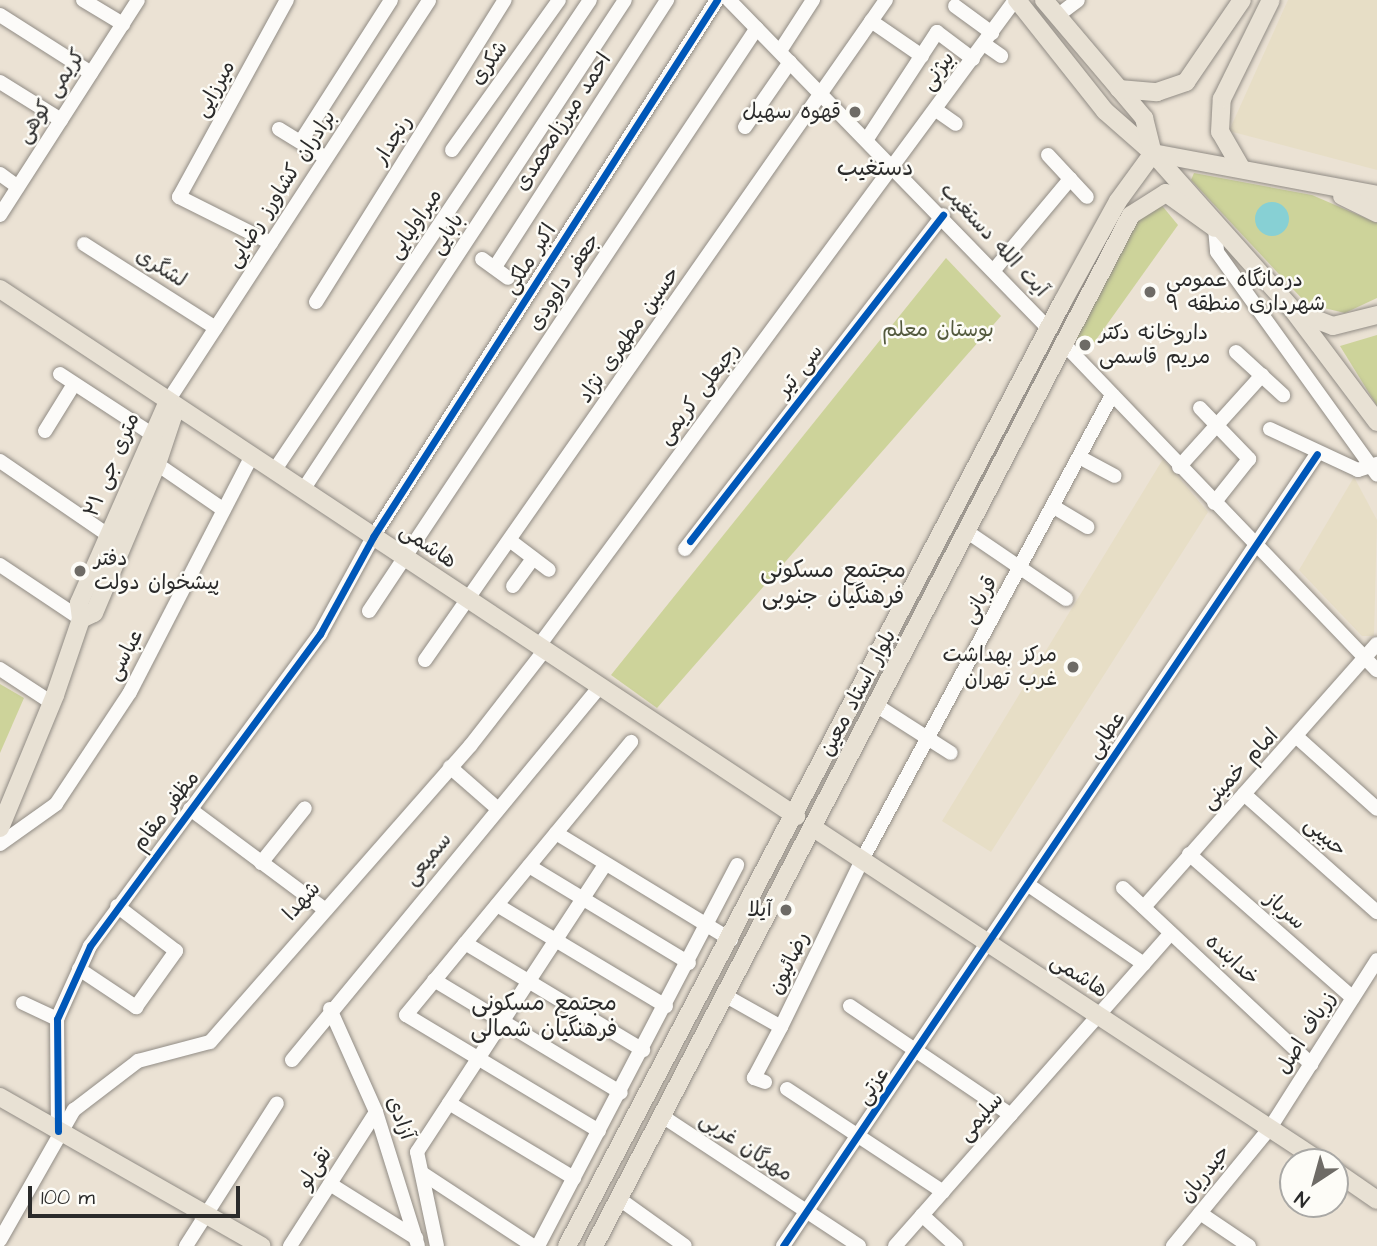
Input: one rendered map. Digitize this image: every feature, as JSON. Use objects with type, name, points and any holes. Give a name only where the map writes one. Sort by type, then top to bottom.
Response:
[{"type":"main road","points":[[1016,0],[1105,111],[1153,153],[1215,228],[1293,310],[1377,422]]},
{"type":"main road","points":[[1044,0],[1144,118],[1153,153]]},
{"type":"main road","points":[[1119,89],[1157,92],[1186,82],[1213,51],[1242,0]]},
{"type":"main road","points":[[1240,166],[1220,132],[1222,99],[1271,0]]},
{"type":"main road","points":[[1213,51],[1237,64]]},
{"type":"main road","points":[[1153,153],[1240,166],[1309,183],[1377,195]]},
{"type":"main road","name":"بلوار استاد معین","points":[[567,1246],[731,940],[1118,201],[1153,153]]},
{"type":"main road","points":[[1309,183],[1377,213]]},
{"type":"main road","name":"بلوار استاد معین","points":[[594,1246],[812,827],[878,707],[1064,344],[1084,297],[1140,205],[1166,193],[1215,228]]},
{"type":"main road","name":"هاشمی","points":[[0,289],[796,816]]},
{"type":"main road","points":[[1293,310],[1333,326],[1377,315]]},
{"type":"main road","name":"۲۱ متری جی","points":[[114,539],[150,433],[168,401]]},
{"type":"main road","name":"۲۱ متری جی","points":[[0,828],[52,703],[82,619],[79,603],[157,464],[171,429],[168,401]]},
{"type":"main road","name":"هاشمی","points":[[812,827],[1300,1148]]},
{"type":"main road","points":[[0,1097],[208,1212],[261,1246]]},
{"type":"main road","points":[[1349,1181],[1377,1200]]},
{"type":"street","points":[[83,0],[123,24]]},
{"type":"street","name":"کریمی کوهی","points":[[0,215],[138,0]]},
{"type":"street","name":"میرزایی","points":[[271,243],[179,197],[287,0]]},
{"type":"street","points":[[301,141],[391,0]]},
{"type":"street","name":"برادران کشاورز رضایی","points":[[168,401],[429,0]]},
{"type":"street","name":"رنجدار","points":[[316,302],[505,0]]},
{"type":"street","name":"شکری","points":[[452,150],[559,0]]},
{"type":"street","name":"میراولیایی","points":[[274,471],[590,0]]},
{"type":"street","name":"بابایی","points":[[303,490],[625,0]]},
{"type":"street","name":"احمد میرزامحمدی","points":[[508,278],[488,263],[667,0]]},
{"type":"street","name":"اکبر ملکی","points":[[373,537],[717,0]]},
{"type":"street","name":"آیت الله دستغیب","points":[[729,0],[744,6],[757,28],[943,215],[1050,330]]},
{"type":"street","points":[[745,127],[814,0]]},
{"type":"street","name":"بیژنی","points":[[895,166],[1016,0]]},
{"type":"street","points":[[1057,16],[1078,0]]},
{"type":"street","name":"حسین مطهری نژاد","points":[[425,660],[471,602],[822,93],[871,21],[880,2]]},
{"type":"street","points":[[955,6],[988,38],[1001,56]]},
{"type":"street","points":[[0,15],[91,73]]},
{"type":"street","points":[[871,21],[922,56]]},
{"type":"street","name":"جعفر داوودی","points":[[369,611],[757,28]]},
{"type":"street","points":[[867,139],[937,32],[973,59]]},
{"type":"street","points":[[0,82],[61,120]]},
{"type":"street","points":[[936,110],[956,124]]},
{"type":"street","points":[[279,130],[326,158]]},
{"type":"street","points":[[1048,155],[1087,197]]},
{"type":"street","name":"رجبعلی کریمی","points":[[541,649],[895,166]]},
{"type":"street","points":[[0,174],[18,187]]},
{"type":"street","points":[[994,270],[1070,179]]},
{"type":"street","name":"سی تیر","points":[[684,549],[943,215]]},
{"type":"street","points":[[1215,228],[1217,251],[1375,467],[1358,470],[1317,454],[1270,429]]},
{"type":"street","name":"لشگری","points":[[84,244],[216,328]]},
{"type":"street","points":[[1064,344],[1257,549],[1372,666]]},
{"type":"street","points":[[1236,352],[1283,395]]},
{"type":"street","points":[[60,374],[150,433]]},
{"type":"street","points":[[1179,467],[1262,375]]},
{"type":"street","points":[[45,431],[74,384]]},
{"type":"street","name":"قربانی","points":[[862,860],[1112,395]]},
{"type":"street","points":[[1200,408],[1249,459],[1214,503]]},
{"type":"street","name":"عطایی","points":[[991,945],[1257,549],[1317,454]]},
{"type":"street","name":"عباسی","points":[[0,844],[56,804],[131,692],[252,456]]},
{"type":"street","points":[[1080,458],[1115,476]]},
{"type":"street","points":[[0,461],[114,539]]},
{"type":"street","points":[[157,464],[225,510]]},
{"type":"street","points":[[1054,507],[1087,527]]},
{"type":"street","points":[[966,531],[1066,599]]},
{"type":"street","name":"مظفر مقام","points":[[58,1131],[58,1019],[79,969],[117,906],[320,634],[373,537]]},
{"type":"street","points":[[512,542],[549,570]]},
{"type":"street","points":[[513,586],[533,558]]},
{"type":"street","points":[[0,565],[82,619]]},
{"type":"street","name":"امام خمینی","points":[[1144,907],[1244,794],[1372,666],[1377,644]]},
{"type":"street","name":"شهدا","points":[[0,1240],[58,1131],[80,1105],[138,1060],[210,1042],[323,908],[450,768],[541,649]]},
{"type":"street","points":[[0,669],[52,703]]},
{"type":"street","name":"سمیعی","points":[[292,1060],[330,1009],[600,687]]},
{"type":"street","points":[[878,707],[951,752]]},
{"type":"street","points":[[1298,738],[1377,809]]},
{"type":"street","points":[[599,1131],[406,1015],[631,742]]},
{"type":"street","points":[[450,768],[498,809]]},
{"type":"street","name":"حبیبی","points":[[1244,794],[1377,912]]},
{"type":"street","points":[[261,863],[306,808]]},
{"type":"street","points":[[190,809],[323,908]]},
{"type":"street","points":[[556,833],[731,940]]},
{"type":"street","name":"سرباز","points":[[1189,854],[1353,998]]},
{"type":"street","name":"رضائیون","points":[[726,996],[781,1027],[862,860]]},
{"type":"street","points":[[440,1244],[417,1152],[605,865]]},
{"type":"street","points":[[422,1173],[536,1246],[621,1093],[737,865]]},
{"type":"street","points":[[529,866],[581,901],[689,963]]},
{"type":"street","points":[[1030,886],[1144,964]]},
{"type":"street","name":"خدابنده","points":[[1124,888],[1311,1064]]},
{"type":"street","points":[[496,905],[554,943],[666,1006]]},
{"type":"street","points":[[79,969],[136,1007],[176,951],[117,906]]},
{"type":"street","name":"سلیمی","points":[[895,1246],[1171,933]]},
{"type":"street","points":[[465,943],[643,1050]]},
{"type":"street","name":"عزتی","points":[[783,1246],[991,945]]},
{"type":"street","name":"زرباف اصل","points":[[1270,1128],[1377,960]]},
{"type":"street","points":[[434,981],[621,1093]]},
{"type":"street","points":[[23,1003],[58,1019]]},
{"type":"street","points":[[850,1006],[919,1049],[1011,1115]]},
{"type":"street","name":"آزادی","points":[[330,1009],[376,1112],[417,1242]]},
{"type":"street","points":[[765,1083],[754,1078],[781,1027]]},
{"type":"street","points":[[787,1089],[943,1192]]},
{"type":"street","points":[[186,1246],[277,1103]]},
{"type":"street","points":[[449,1103],[574,1178]]},
{"type":"street","name":"نقی‌لو","points":[[290,1246],[376,1112]]},
{"type":"street","name":"مهرگان غربی","points":[[662,1116],[859,1246]]},
{"type":"street","name":"حیدریان","points":[[1173,1246],[1270,1128]]},
{"type":"street","points":[[330,1184],[417,1242]]},
{"type":"street","points":[[618,1198],[685,1246]]},
{"type":"street","points":[[1200,1213],[1250,1246]]},
{"type":"street","points":[[922,1215],[956,1246]]},
{"type":"shaded area","points":[[1288,0],[1377,0],[1377,170],[1229,131]]},
{"type":"shaded area","name":"مرکز بهداشت غرب تهران","points":[[1163,459],[1208,512],[991,852],[942,821]]},
{"type":"shaded area","points":[[1354,477],[1377,520],[1374,636],[1362,636],[1299,570]]},
{"type":"green space","points":[[1194,173],[1312,195],[1377,223],[1377,298],[1345,313],[1307,304],[1191,180]]},
{"type":"green space","points":[[1159,202],[1178,225],[1088,351],[1074,337],[1143,208]]},
{"type":"green space","name":"بوستان معلم","points":[[946,258],[1001,316],[657,708],[611,675]]},
{"type":"green space","points":[[1377,335],[1377,406],[1340,346]]},
{"type":"green space","points":[[0,684],[24,698],[0,753]]},
{"type":"water","points":[[1272,202],[1284,207],[1289,219],[1284,231],[1272,236],[1260,231],[1255,219],[1260,207]]},
{"type":"cycle path","points":[[58,1131],[57,1019],[90,946],[320,634],[373,537],[717,0]]},
{"type":"cycle path","points":[[690,541],[943,215]]},
{"type":"cycle path","points":[[783,1246],[1317,454]]},
{"type":"place","name":"قهوه سهیل","points":[[855,112]]},
{"type":"place","name":"درمانگاه عمومی شهرداری منطقه ۹","points":[[1150,292]]},
{"type":"place","name":"داروخانه دکتر مریم قاسمی","points":[[1085,345]]},
{"type":"place","name":"دفتر پیشخوان دولت","points":[[80,571]]},
{"type":"place","name":"مرکز بهداشت غرب تهران","points":[[1073,667]]},
{"type":"place","name":"آیلا","points":[[786,910]]},
{"type":"district","name":"دستغیب","points":[[875,168]]},
{"type":"district","name":"مجتمع مسکونی فرهنگیان جنوبی","points":[[833,583]]},
{"type":"district","name":"مجتمع مسکونی فرهنگیان شمالی","points":[[544,1016]]}]
